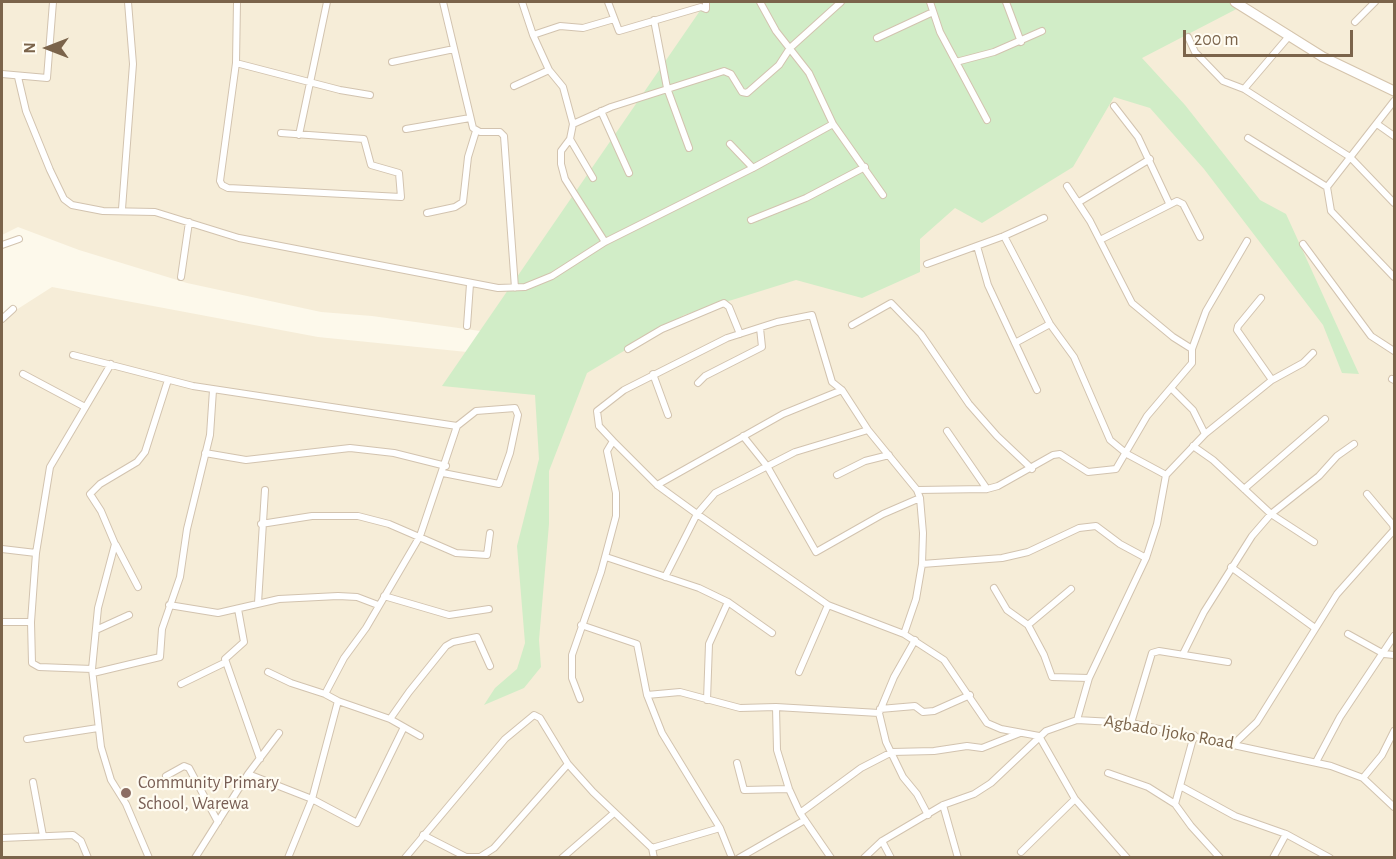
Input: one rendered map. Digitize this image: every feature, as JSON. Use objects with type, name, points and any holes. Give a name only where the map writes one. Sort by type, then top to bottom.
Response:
[{"type":"main road","points":[[1235,2],[1323,57],[1395,91]]},
{"type":"street","points":[[2,74],[18,78],[47,78],[53,2]]},
{"type":"street","points":[[122,209],[133,64],[128,2]]},
{"type":"street","points":[[237,2],[237,63],[220,181],[222,185],[228,188],[401,197],[399,173],[371,165],[364,140],[280,133]]},
{"type":"street","points":[[299,135],[327,2]]},
{"type":"street","points":[[426,213],[455,207],[463,202],[468,157],[476,131],[470,118],[443,2]]},
{"type":"street","points":[[522,2],[533,35],[549,70],[563,87],[573,124],[570,139],[561,151],[561,164],[565,179],[605,242]]},
{"type":"street","points":[[608,2],[619,31],[700,8],[706,9],[706,2]]},
{"type":"street","points":[[760,2],[776,31],[808,73],[833,124],[883,195]]},
{"type":"street","points":[[573,124],[601,111],[724,71],[731,74],[742,92],[747,93],[779,65],[790,48],[841,2]]},
{"type":"street","points":[[930,2],[956,62],[987,120]]},
{"type":"street","points":[[1006,2],[1022,42]]},
{"type":"street","points":[[1355,22],[1375,2]]},
{"type":"street","points":[[877,38],[933,12]]},
{"type":"street","points":[[533,35],[560,26],[583,28],[614,19]]},
{"type":"street","points":[[654,20],[667,88],[689,148]]},
{"type":"street","points":[[956,62],[1022,42],[1042,31]]},
{"type":"street","points":[[1244,88],[1290,35]]},
{"type":"street","points":[[1188,37],[1195,52],[1222,81],[1244,88],[1350,157],[1395,203]]},
{"type":"street","points":[[392,62],[454,49]]},
{"type":"street","points":[[237,63],[370,95]]},
{"type":"street","points":[[514,86],[549,70]]},
{"type":"street","points":[[18,78],[26,111],[64,199],[72,205],[84,208],[155,212],[239,238],[470,284],[514,288],[525,287],[552,276],[605,242],[753,168],[833,124]]},
{"type":"street","points":[[1395,101],[1327,187],[1331,211],[1395,277]]},
{"type":"street","points":[[1114,106],[1132,128],[1150,159],[1169,203]]},
{"type":"street","points":[[601,111],[630,173]]},
{"type":"street","points":[[406,129],[470,118]]},
{"type":"street","points":[[1377,124],[1395,136]]},
{"type":"street","points":[[476,131],[500,132],[504,136],[514,288]]},
{"type":"street","points":[[1248,138],[1327,187]]},
{"type":"street","points":[[570,139],[593,178]]},
{"type":"street","points":[[729,144],[753,168]]},
{"type":"street","points":[[1079,202],[1150,159]]},
{"type":"street","points":[[751,220],[806,198],[865,167]]},
{"type":"street","points":[[1067,186],[1079,202],[1132,303],[1145,316],[1192,349]]},
{"type":"street","points":[[1100,240],[1169,203],[1177,201],[1183,204],[1200,237]]},
{"type":"street","points":[[927,264],[1004,236],[1044,218]]},
{"type":"street","points":[[181,277],[189,222]]},
{"type":"street","points":[[1004,236],[1050,324],[1074,357],[1110,440],[1127,454],[1166,475]]},
{"type":"street","points":[[2,245],[19,239]]},
{"type":"street","points":[[918,490],[987,489],[1032,469],[1053,455],[1060,454],[1088,472],[1098,473],[1116,469],[1127,454],[1147,416],[1192,363],[1192,349],[1206,311],[1247,241]]},
{"type":"street","points":[[1303,244],[1371,336],[1395,351]]},
{"type":"street","points":[[977,246],[985,278],[1037,390]]},
{"type":"street","points":[[466,326],[470,284]]},
{"type":"street","points":[[1261,298],[1237,330],[1272,380]]},
{"type":"street","points":[[628,349],[662,329],[724,303],[729,307],[740,334]]},
{"type":"street","points":[[852,325],[891,303],[921,334],[969,404],[997,436],[1032,469]]},
{"type":"street","points":[[2,319],[13,309]]},
{"type":"street","points":[[903,634],[916,599],[922,564],[918,490],[868,430],[842,390],[832,382],[812,315],[777,322],[740,334],[653,374],[624,390],[597,411],[599,426],[657,485],[828,605],[903,634],[944,660],[987,723],[1039,736],[1075,799],[1127,858]]},
{"type":"street","points":[[1015,343],[1050,324]]},
{"type":"street","points":[[698,383],[705,376],[762,347],[760,328]]},
{"type":"street","points":[[1077,720],[1089,678],[1146,558],[1157,524],[1166,475],[1205,434],[1272,380],[1303,363],[1313,353]]},
{"type":"street","points":[[73,355],[168,381],[213,390],[288,399],[353,413],[457,426]]},
{"type":"street","points":[[111,364],[50,467],[36,553],[31,622],[32,663],[39,667],[92,671],[160,657],[162,629],[180,577],[187,529],[210,435],[213,390]]},
{"type":"street","points":[[23,374],[85,406]]},
{"type":"street","points":[[653,374],[668,415]]},
{"type":"street","points":[[138,587],[101,511],[90,494],[100,484],[141,458],[168,381]]},
{"type":"street","points":[[1172,389],[1193,410],[1205,434]]},
{"type":"street","points":[[657,485],[789,411],[842,390]]},
{"type":"street","points":[[325,694],[344,658],[366,628],[420,537],[443,473],[446,466],[457,426],[476,411],[515,408],[518,415],[510,453],[499,484],[443,473]]},
{"type":"street","points":[[1244,489],[1325,419]]},
{"type":"street","points":[[665,577],[697,514],[715,493],[806,447],[868,430]]},
{"type":"street","points":[[947,431],[987,489]]},
{"type":"street","points":[[743,436],[767,466],[816,552],[883,514],[920,498]]},
{"type":"street","points":[[580,699],[573,686],[571,669],[581,625],[606,557],[617,508],[607,451],[613,441]]},
{"type":"street","points":[[1183,654],[1231,567],[1252,536],[1271,514],[1319,476],[1337,456],[1354,444]]},
{"type":"street","points":[[1193,446],[1213,460],[1271,514],[1314,542]]},
{"type":"street","points":[[205,453],[246,460],[350,448],[394,453],[446,466]]},
{"type":"street","points":[[837,475],[866,461],[889,455]]},
{"type":"street","points":[[258,603],[261,524],[265,490]]},
{"type":"street","points":[[1235,743],[1257,722],[1344,586],[1394,530],[1367,494]]},
{"type":"street","points":[[261,524],[312,516],[358,516],[420,537],[456,553],[487,555],[490,533]]},
{"type":"street","points":[[922,564],[1002,558],[1028,552],[1079,528],[1096,526],[1120,544],[1146,558]]},
{"type":"street","points":[[116,544],[98,608],[92,671],[104,764],[132,817],[149,858]]},
{"type":"street","points":[[2,549],[36,553]]},
{"type":"street","points":[[606,557],[699,588],[728,602],[772,633]]},
{"type":"street","points":[[1231,567],[1315,628]]},
{"type":"street","points":[[994,588],[1007,610],[1028,626],[1041,648],[1052,676],[1089,678]]},
{"type":"street","points":[[1028,626],[1071,590]]},
{"type":"street","points":[[169,606],[218,613],[258,603],[301,597],[338,596],[357,597],[378,605]]},
{"type":"street","points":[[384,596],[449,615],[489,609]]},
{"type":"street","points":[[707,700],[709,644],[728,602]]},
{"type":"street","points":[[799,672],[828,605]]},
{"type":"street","points":[[238,609],[244,642],[226,656],[226,662],[260,759]]},
{"type":"street","points":[[96,630],[129,615]]},
{"type":"street","points":[[2,622],[31,622]]},
{"type":"street","points":[[581,625],[637,644],[646,695],[667,742],[720,828],[732,858]]},
{"type":"street","points":[[1348,634],[1384,654],[1395,656]]},
{"type":"street","points":[[1316,762],[1346,707],[1395,636]]},
{"type":"street","points":[[390,719],[446,646],[453,642],[477,637],[490,666]]},
{"type":"street","points":[[915,640],[894,677],[880,711],[881,732],[903,777],[917,794],[928,815]]},
{"type":"street","points":[[1131,723],[1152,653],[1159,651],[1228,662]]},
{"type":"street","points":[[181,684],[226,662]]},
{"type":"street","points":[[268,672],[291,683],[390,719],[420,736]]},
{"type":"street","points":[[646,695],[680,692],[740,708],[880,711],[915,706],[923,712],[934,711],[970,695]]},
{"type":"street","points":[[288,858],[312,799],[338,700]]},
{"type":"street","points":[[776,707],[777,750],[789,789],[800,813],[831,858]]},
{"type":"street","points":[[405,858],[505,739],[534,715],[540,718],[568,764],[614,813],[652,848],[654,858]]},
{"type":"street","name":"Agbado Ijoko Road","points":[[864,858],[882,841],[943,805],[974,794],[991,783],[1039,736],[1061,724],[1077,720],[1131,723],[1235,743],[1316,762],[1363,778],[1395,807]]},
{"type":"street","points":[[248,774],[312,799],[357,823],[404,727]]},
{"type":"street","points":[[27,739],[98,728]]},
{"type":"street","points":[[1363,778],[1382,755],[1395,731]]},
{"type":"street","points":[[195,858],[248,774],[279,733]]},
{"type":"street","points":[[800,813],[861,768],[892,753],[934,751],[967,746],[982,748],[1021,733]]},
{"type":"street","points":[[1175,804],[1182,787],[1194,735]]},
{"type":"street","points":[[737,763],[744,790],[789,789]]},
{"type":"street","points":[[423,835],[466,857],[480,857],[494,848],[568,764]]},
{"type":"street","points":[[166,776],[184,766],[189,768],[218,822]]},
{"type":"street","points":[[1108,773],[1148,787],[1175,804],[1220,858]]},
{"type":"street","points":[[33,782],[43,836]]},
{"type":"street","points":[[1182,787],[1235,816],[1286,834],[1330,858]]},
{"type":"street","points":[[1021,852],[1075,799]]},
{"type":"street","points":[[943,805],[958,858]]},
{"type":"street","points":[[562,858],[614,813]]},
{"type":"street","points":[[739,858],[805,820]]},
{"type":"street","points":[[652,848],[720,828]]},
{"type":"street","points":[[1273,858],[1286,834]]},
{"type":"street","points":[[2,838],[73,835],[81,841],[88,858]]},
{"type":"street","points":[[882,841],[891,858]]},
{"type":"shaded area","points":[[2,2],[1079,2],[509,335],[372,316],[321,312],[187,283],[79,250],[18,227],[2,235]]},
{"type":"shaded area","points":[[1202,2],[1394,2],[1394,857],[2,858],[2,319],[52,287],[318,337],[497,355]]},
{"type":"green space","points":[[706,2],[1250,2],[1142,58],[1185,105],[1260,200],[1286,214],[1359,374],[1342,373],[1323,325],[1204,169],[1150,108],[1114,97],[1073,167],[982,223],[955,208],[920,239],[920,272],[862,298],[796,280],[684,315],[587,373],[549,471],[549,524],[539,640],[541,667],[524,688],[484,705],[495,688],[517,669],[525,643],[517,546],[539,459],[535,395],[442,386]]},
{"type":"place","name":"Community Primary School, Warewa","points":[[126,793]]}]
